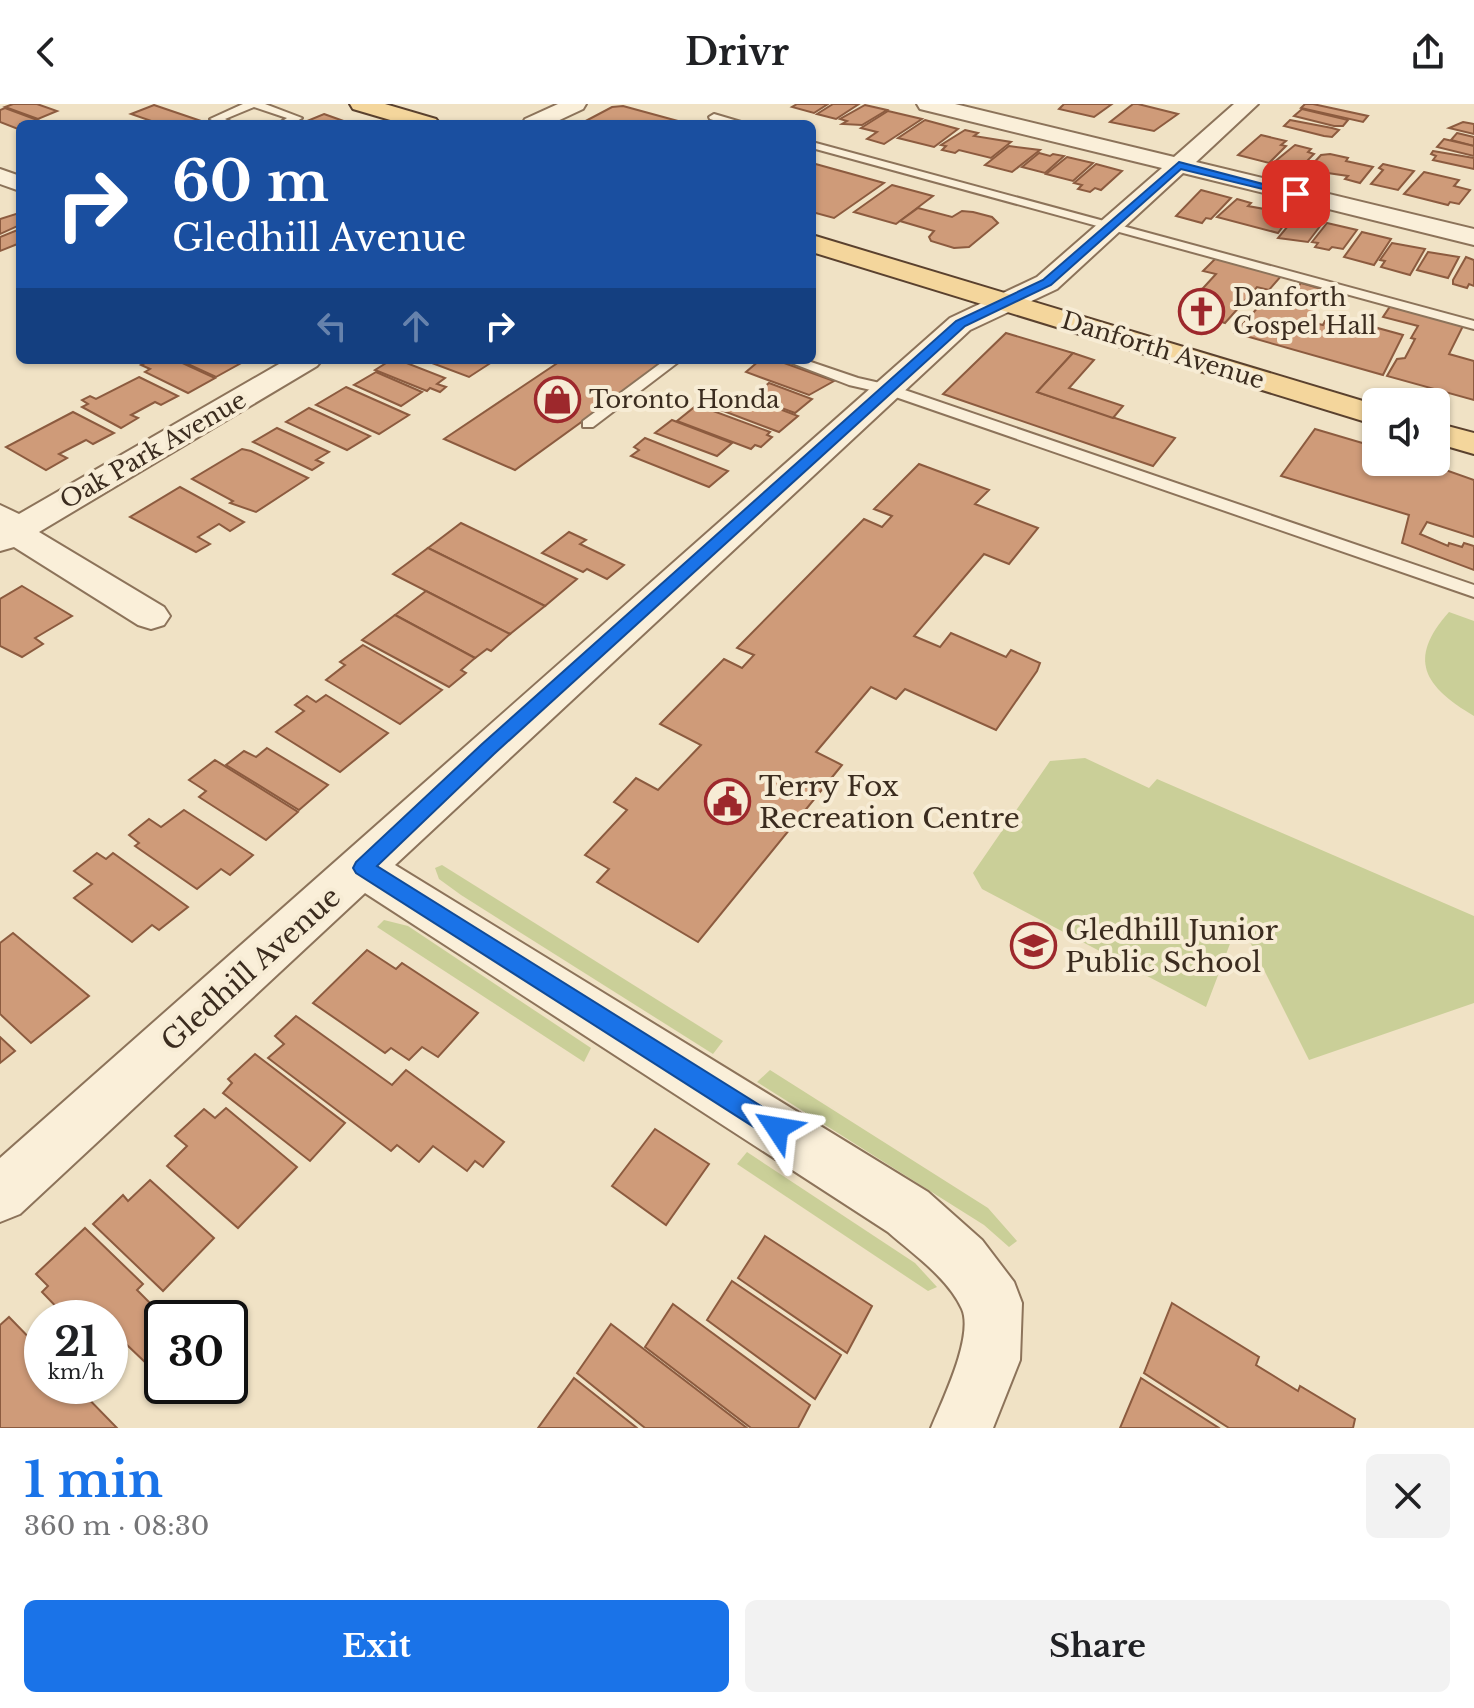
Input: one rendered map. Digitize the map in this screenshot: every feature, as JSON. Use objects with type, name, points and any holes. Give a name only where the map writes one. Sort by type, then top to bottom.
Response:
[{"type":"main road","points":[[361,104],[415,120]]},
{"type":"main road","name":"Danforth Avenue","points":[[816,244],[1362,411]]},
{"type":"main road","points":[[1450,437],[1474,444]]},
{"type":"street","points":[[541,120],[575,104]]},
{"type":"street","points":[[928,104],[1474,237]]},
{"type":"street","name":"Gledhill Avenue","points":[[0,1195],[960,324],[1047,283],[1247,104]]},
{"type":"street","name":"Oak Park Avenue","points":[[5,529],[300,364]]},
{"type":"street","points":[[5,529],[151,616]]},
{"type":"street","points":[[363,868],[908,1212],[962,1260],[993,1303],[990,1360],[962,1428]]},
{"type":"lane","points":[[210,104],[233,112]]},
{"type":"lane","points":[[218,120],[215,119],[253,104],[297,118],[292,120]]},
{"type":"lane","points":[[714,117],[724,120]]},
{"type":"lane","points":[[816,146],[1474,325]]},
{"type":"lane","points":[[588,424],[669,364]]},
{"type":"lane","points":[[802,364],[854,382],[888,389],[1474,591]]},
{"type":"green space","points":[[1449,612],[1474,621],[1474,716],[1443,694],[1427,671],[1425,658],[1428,644]]},
{"type":"green space","points":[[1085,758],[1149,788],[1157,779],[1474,916],[1474,1003],[1309,1060],[1239,920],[1206,1007],[982,889],[973,873],[1050,761]]},
{"type":"green space","points":[[442,865],[723,1041],[713,1054],[461,895],[439,879],[435,868]]},
{"type":"green space","points":[[384,920],[408,926],[591,1048],[584,1062],[377,927]]},
{"type":"green space","points":[[770,1070],[988,1208],[1017,1241],[1009,1247],[984,1225],[757,1082]]},
{"type":"green space","points":[[747,1152],[915,1263],[937,1287],[928,1291],[737,1164]]},
{"type":"building","points":[[37,104],[57,111],[38,119],[5,107]]},
{"type":"building","points":[[797,104],[828,104],[814,113],[792,107]]},
{"type":"building","points":[[833,104],[859,104],[836,119],[817,114]]},
{"type":"building","points":[[1064,104],[1112,104],[1094,117],[1059,109]]},
{"type":"building","points":[[1133,104],[1178,114],[1154,131],[1110,122]]},
{"type":"building","points":[[1305,104],[1368,116],[1363,122],[1301,108]]},
{"type":"building","points":[[154,105],[198,120],[148,120],[131,114]]},
{"type":"building","points":[[865,105],[887,110],[862,125],[842,124],[847,121],[840,119]]},
{"type":"building","points":[[623,106],[674,120],[588,120],[612,107]]},
{"type":"building","points":[[5,108],[37,120],[16,120],[16,128],[0,122],[0,110]]},
{"type":"building","points":[[1302,109],[1348,120],[1343,126],[1334,126],[1294,116]]},
{"type":"building","points":[[888,111],[922,119],[884,144],[867,139],[877,132],[861,128]]},
{"type":"building","points":[[324,114],[341,120],[310,120]]},
{"type":"building","points":[[925,120],[958,129],[934,147],[898,138]]},
{"type":"building","points":[[1290,120],[1339,130],[1332,137],[1324,136],[1284,126]]},
{"type":"building","points":[[1463,122],[1474,124],[1474,134],[1449,128]]},
{"type":"building","points":[[965,130],[978,133],[974,136],[1011,142],[991,158],[959,150],[955,153],[942,150],[946,146],[941,145]]},
{"type":"building","points":[[1457,133],[1474,137],[1474,146],[1451,140]]},
{"type":"building","points":[[1261,135],[1286,141],[1281,145],[1286,146],[1269,163],[1238,155]]},
{"type":"building","points":[[1444,139],[1474,146],[1474,156],[1437,147]]},
{"type":"building","points":[[1295,145],[1311,149],[1308,152],[1314,154],[1299,169],[1273,163]]},
{"type":"building","points":[[1009,146],[1040,150],[1012,172],[985,165]]},
{"type":"building","points":[[1433,151],[1474,158],[1474,169],[1433,160],[1436,156],[1431,154]]},
{"type":"building","points":[[1039,153],[1064,156],[1045,173],[1022,167]]},
{"type":"building","points":[[1330,154],[1373,167],[1360,183],[1345,179],[1348,176],[1307,170],[1321,155]]},
{"type":"building","points":[[1067,157],[1093,163],[1073,181],[1046,174]]},
{"type":"building","points":[[816,164],[884,183],[834,218],[816,213]]},
{"type":"building","points":[[1096,164],[1122,171],[1101,190],[1095,188],[1090,192],[1078,189],[1082,185],[1074,183]]},
{"type":"building","points":[[1383,164],[1414,171],[1398,190],[1371,184],[1383,170],[1379,168]]},
{"type":"building","points":[[1424,172],[1459,180],[1454,186],[1470,190],[1459,204],[1450,202],[1448,205],[1404,194]]},
{"type":"building","points":[[892,185],[933,196],[896,224],[854,212]]},
{"type":"building","points":[[1201,190],[1231,198],[1211,219],[1206,218],[1202,223],[1176,216]]},
{"type":"building","points":[[1237,199],[1251,203],[1248,206],[1292,214],[1278,233],[1217,217]]},
{"type":"building","points":[[918,208],[952,217],[962,211],[973,212],[992,217],[998,223],[969,247],[954,248],[931,241],[929,237],[934,231],[900,221]]},
{"type":"building","points":[[16,214],[16,227],[0,234],[0,219]]},
{"type":"building","points":[[1297,215],[1324,221],[1308,242],[1278,238]]},
{"type":"building","points":[[1327,223],[1357,230],[1343,249],[1315,247],[1318,243],[1312,242]]},
{"type":"building","points":[[16,231],[16,245],[0,251],[0,237]]},
{"type":"building","points":[[1362,232],[1391,239],[1374,265],[1344,257]]},
{"type":"building","points":[[1392,243],[1425,249],[1410,275],[1381,267],[1385,261],[1380,260]]},
{"type":"building","points":[[1428,252],[1459,257],[1448,278],[1417,270]]},
{"type":"building","points":[[1217,257],[1282,275],[1269,290],[1257,287],[1225,323],[1219,321],[1216,326],[1185,316],[1188,313],[1182,311],[1216,274],[1203,271]]},
{"type":"building","points":[[1466,257],[1474,260],[1474,286],[1469,284],[1467,288],[1453,284]]},
{"type":"building","points":[[1301,283],[1329,291],[1306,321],[1323,325],[1325,321],[1338,325],[1336,329],[1350,333],[1354,329],[1370,333],[1374,327],[1403,335],[1383,375],[1235,333],[1268,296],[1287,301]]},
{"type":"building","points":[[1391,305],[1464,324],[1449,354],[1474,361],[1474,400],[1450,393],[1450,388],[1430,388],[1387,376],[1397,359],[1405,358],[1418,326],[1383,317]]},
{"type":"building","points":[[1006,333],[1073,353],[1037,392],[1175,438],[1153,466],[943,394]]},
{"type":"building","points":[[1073,353],[1094,360],[1069,388],[1123,406],[1113,418],[1037,392]]},
{"type":"building","points":[[185,364],[215,378],[188,393],[145,372],[150,369],[141,365]]},
{"type":"building","points":[[188,364],[239,364],[216,377]]},
{"type":"building","points":[[385,364],[409,364],[445,378],[437,384],[446,387],[440,392],[430,388],[427,391],[375,370]]},
{"type":"building","points":[[435,364],[489,364],[469,377]]},
{"type":"building","name":"Toronto Honda","points":[[556,364],[661,364],[515,470],[444,439]]},
{"type":"building","points":[[755,364],[787,364],[834,381],[809,395],[746,372]]},
{"type":"building","points":[[376,372],[422,392],[401,406],[354,385]]},
{"type":"building","points":[[139,377],[178,396],[161,405],[155,402],[131,415],[138,418],[121,428],[82,407],[88,404],[82,400],[90,396],[96,399]]},
{"type":"building","points":[[769,383],[812,399],[795,413],[752,397]]},
{"type":"building","points":[[346,387],[409,415],[379,434],[316,405]]},
{"type":"building","points":[[736,395],[798,416],[779,432],[718,409]]},
{"type":"building","points":[[697,405],[770,432],[767,435],[772,437],[761,447],[755,445],[751,449],[677,421]]},
{"type":"building","points":[[309,408],[370,436],[347,450],[286,422]]},
{"type":"building","points":[[73,412],[114,433],[93,444],[86,440],[59,454],[67,458],[46,470],[6,447]]},
{"type":"building","points":[[672,420],[732,443],[717,456],[655,433]]},
{"type":"building","points":[[277,428],[329,452],[316,460],[323,463],[312,470],[253,442]]},
{"type":"building","points":[[1315,429],[1362,443],[1362,476],[1450,476],[1450,472],[1474,480],[1474,537],[1427,522],[1420,534],[1448,546],[1449,543],[1462,547],[1464,543],[1474,546],[1474,570],[1402,543],[1409,515],[1281,476]]},
{"type":"building","points":[[645,438],[728,471],[709,487],[631,456],[639,450],[634,447]]},
{"type":"building","points":[[242,449],[308,478],[256,512],[230,503],[233,501],[192,479]]},
{"type":"building","points":[[919,464],[989,490],[975,504],[1038,528],[1009,564],[984,554],[914,636],[940,647],[951,633],[1006,657],[1011,650],[1040,663],[996,730],[905,689],[896,699],[871,687],[816,752],[842,765],[698,942],[597,882],[609,869],[585,855],[627,810],[614,802],[636,778],[658,790],[701,745],[660,724],[724,659],[742,668],[754,655],[737,648],[864,519],[882,527],[892,516],[874,509]]},
{"type":"building","points":[[180,487],[244,522],[230,531],[219,524],[198,537],[210,544],[196,552],[130,517]]},
{"type":"building","points":[[461,523],[577,579],[545,606],[428,548]]},
{"type":"building","points":[[569,532],[586,540],[580,544],[624,565],[607,579],[587,569],[583,572],[542,553]]},
{"type":"building","points":[[428,548],[545,606],[510,634],[393,574]]},
{"type":"building","points":[[22,586],[72,616],[35,638],[43,644],[22,657],[0,646],[0,599]]},
{"type":"building","points":[[426,591],[510,634],[491,651],[487,649],[475,658],[395,615]]},
{"type":"building","points":[[395,615],[475,658],[461,670],[466,673],[449,687],[362,640]]},
{"type":"building","points":[[363,645],[442,690],[400,724],[326,680],[345,665],[340,662]]},
{"type":"building","points":[[326,695],[388,733],[340,772],[276,732],[304,711],[295,705],[307,696],[316,702]]},
{"type":"building","points":[[267,748],[328,785],[299,810],[226,765],[244,751],[256,757]]},
{"type":"building","points":[[215,760],[298,812],[266,840],[199,797],[206,791],[189,780]]},
{"type":"building","points":[[184,810],[253,855],[230,875],[221,869],[197,889],[135,846],[139,843],[129,835],[149,819],[161,827]]},
{"type":"building","points":[[97,853],[106,859],[113,853],[188,907],[159,930],[152,925],[132,942],[74,898],[92,884],[74,871]]},
{"type":"building","points":[[13,933],[89,996],[31,1043],[0,1014],[0,943]]},
{"type":"building","points":[[367,950],[396,969],[402,963],[478,1013],[438,1057],[422,1047],[409,1060],[391,1048],[385,1053],[313,1003]]},
{"type":"building","points":[[296,1016],[392,1085],[406,1070],[504,1142],[483,1167],[475,1161],[467,1171],[433,1146],[419,1162],[397,1145],[391,1151],[268,1058],[284,1044],[275,1036]]},
{"type":"building","points":[[0,1037],[15,1051],[0,1063]]},
{"type":"building","points":[[255,1054],[345,1123],[310,1161],[223,1093],[232,1083],[228,1079]]},
{"type":"building","points":[[226,1108],[297,1167],[238,1228],[167,1166],[187,1146],[175,1136],[204,1109],[215,1118]]},
{"type":"building","points":[[655,1129],[709,1164],[666,1225],[612,1186]]},
{"type":"building","points":[[150,1180],[214,1238],[163,1291],[93,1224],[123,1195],[128,1201]]},
{"type":"building","points":[[85,1228],[143,1284],[137,1290],[147,1300],[144,1300],[144,1361],[128,1346],[128,1300],[50,1300],[42,1292],[48,1286],[36,1274]]},
{"type":"building","points":[[765,1236],[872,1306],[847,1353],[738,1278]]},
{"type":"building","points":[[732,1281],[841,1355],[815,1399],[707,1320]]},
{"type":"building","points":[[1172,1303],[1259,1357],[1256,1365],[1298,1391],[1300,1386],[1355,1419],[1353,1428],[1229,1428],[1144,1373]]},
{"type":"building","points":[[673,1304],[810,1405],[798,1428],[751,1428],[645,1347]]},
{"type":"building","points":[[9,1317],[24,1332],[24,1404],[94,1404],[117,1428],[0,1428],[0,1325]]},
{"type":"building","points":[[611,1324],[747,1428],[645,1428],[577,1373]]},
{"type":"building","points":[[574,1378],[637,1428],[538,1428]]},
{"type":"building","points":[[1141,1378],[1219,1428],[1120,1428]]},
{"type":"place","name":"Danforth Gospel Hall","points":[[1202,311]]},
{"type":"place","name":"Toronto Honda","points":[[558,399]]},
{"type":"place","name":"Terry Fox Recreation Centre","points":[[728,802]]},
{"type":"place","name":"Gledhill Junior Public School","points":[[1034,946]]},
{"type":"route","points":[[777,1128],[416,898],[363,868],[488,750],[960,324],[1043,286],[1179,165],[1296,194]]}]
